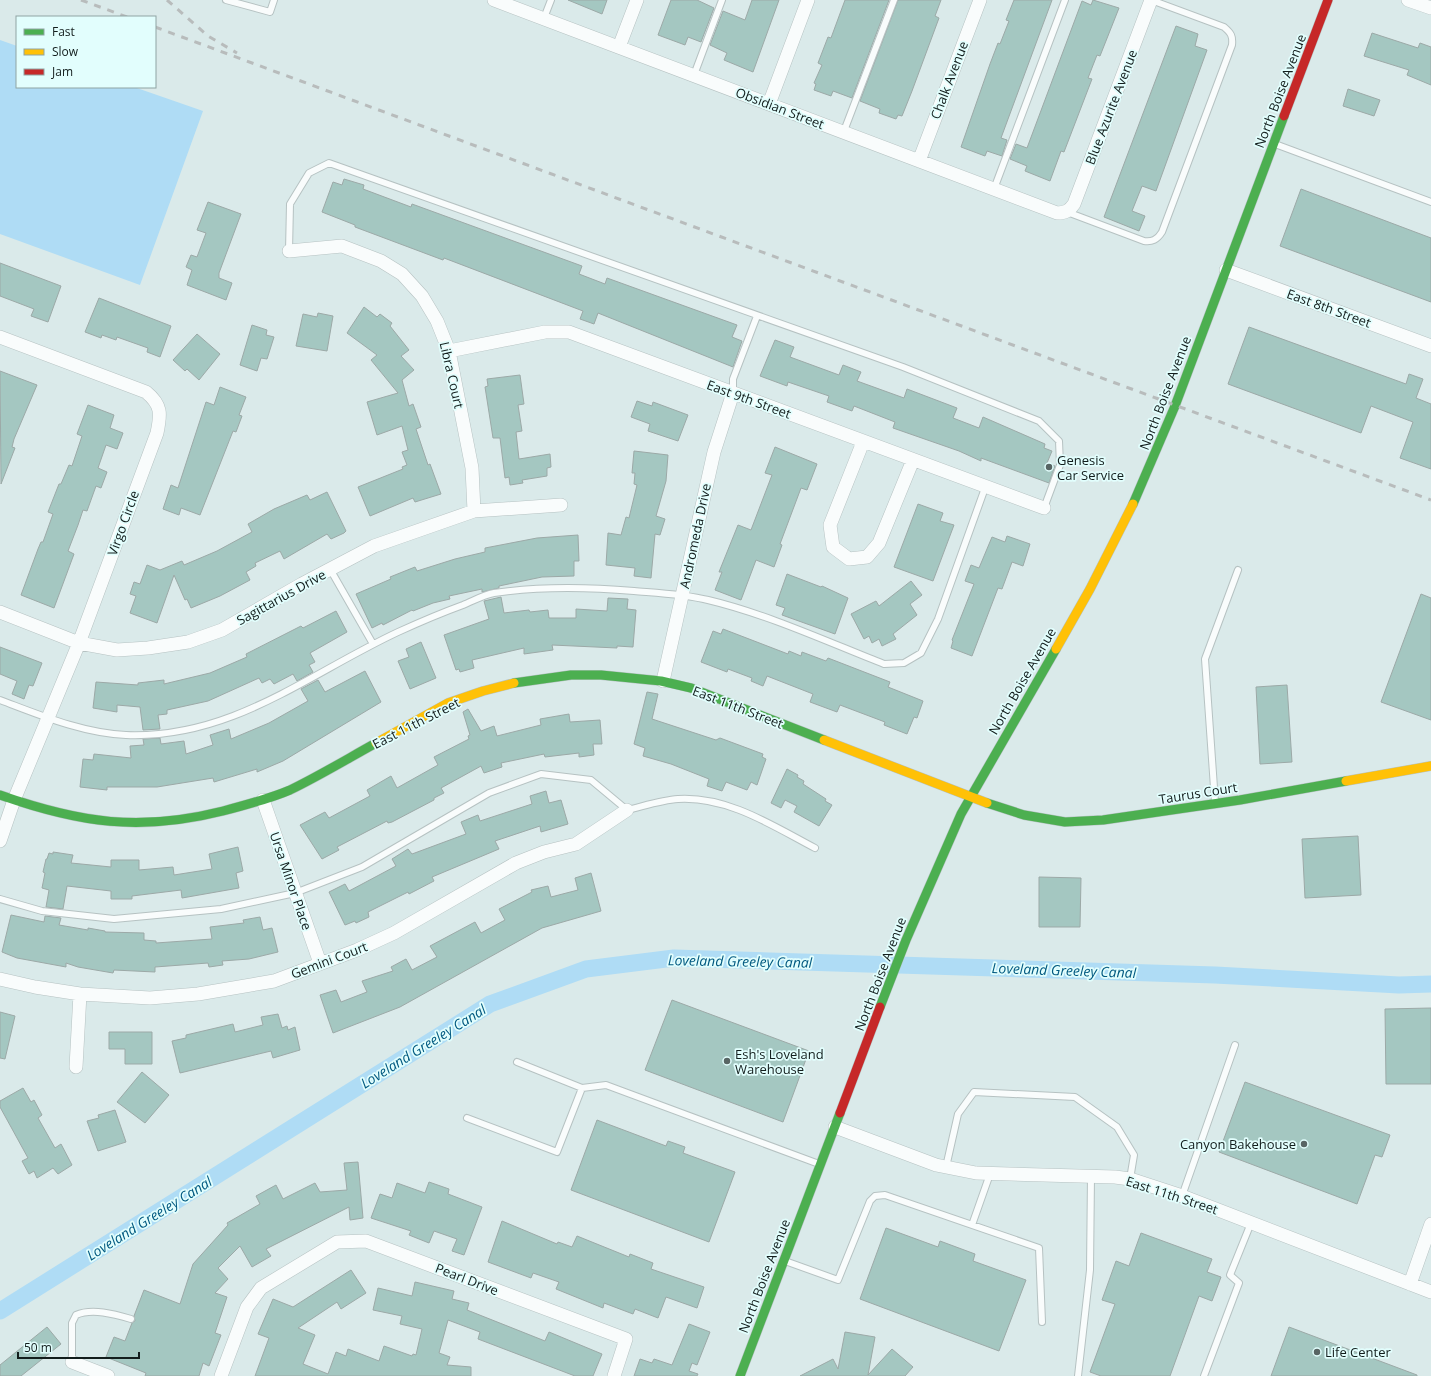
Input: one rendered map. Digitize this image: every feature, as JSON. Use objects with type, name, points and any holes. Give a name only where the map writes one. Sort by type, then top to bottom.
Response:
[{"type":"street","name":"Obsidian Street","points":[[494,0],[1057,213],[1067,212]]},
{"type":"street","points":[[619,47],[637,0]]},
{"type":"street","points":[[769,104],[808,0]]},
{"type":"street","name":"Chalk Avenue","points":[[919,161],[980,0]]},
{"type":"street","name":"Blue Azurite Avenue","points":[[1067,212],[1076,199],[1151,0]]},
{"type":"street","name":"North Boise Avenue","points":[[740,1376],[906,940],[946,845],[970,797],[1090,589],[1140,490],[1176,406],[1328,0]]},
{"type":"street","points":[[1408,0],[1431,8]]},
{"type":"street","name":"Libra Court","points":[[289,251],[342,246],[381,261],[397,270],[422,296],[437,321],[449,352],[472,468],[474,511]]},
{"type":"street","name":"East 8th Street","points":[[1226,270],[1431,346]]},
{"type":"street","name":"East 9th Street","points":[[449,352],[545,332],[568,332],[985,488],[1044,508]]},
{"type":"street","name":"Virgo Circle","points":[[0,337],[146,392],[153,398],[161,414],[157,433],[79,643],[14,800],[0,841]]},
{"type":"street","name":"Andromeda Drive","points":[[663,681],[714,452],[733,393]]},
{"type":"street","points":[[864,442],[830,525],[833,547],[849,558],[867,556],[879,543],[913,460]]},
{"type":"street","name":"Sagittarius Drive","points":[[0,612],[79,643],[117,650],[148,648],[188,642],[222,630],[374,546],[474,511],[561,505]]},
{"type":"street","name":"East 11th Street","points":[[0,795],[48,812],[86,820],[126,824],[167,823],[196,818],[262,800],[295,787],[454,701],[517,682],[554,675],[590,674],[628,676],[663,681],[691,688],[970,797]]},
{"type":"street","name":"Taurus Court","points":[[970,797],[1024,815],[1065,822],[1103,820],[1215,804],[1431,766]]},
{"type":"street","name":"Ursa Minor Place","points":[[262,800],[320,963]]},
{"type":"street","name":"Gemini Court","points":[[0,979],[35,987],[80,994],[150,998],[198,994],[274,981],[394,934],[516,863],[544,852],[576,844],[627,810]]},
{"type":"street","points":[[76,1067],[80,994]]},
{"type":"street","name":"East 11th Street","points":[[835,1127],[946,1167],[976,1173],[1091,1176],[1130,1179],[1182,1196],[1431,1292]]},
{"type":"street","points":[[1410,1284],[1431,1224]]},
{"type":"street","name":"Pearl Drive","points":[[221,1376],[247,1307],[261,1288],[337,1242],[366,1241],[626,1339],[614,1376]]},
{"type":"street","points":[[72,1362],[108,1376]]},
{"type":"lane","points":[[226,0],[270,12],[274,0]]},
{"type":"lane","points":[[544,18],[551,0]]},
{"type":"lane","points":[[694,75],[722,0]]},
{"type":"lane","points":[[844,132],[894,0]]},
{"type":"lane","points":[[994,189],[1065,0]]},
{"type":"lane","points":[[1067,212],[1144,241],[1151,241],[1158,238],[1162,232],[1232,46],[1233,38],[1231,33],[1224,27],[1151,0]]},
{"type":"lane","points":[[1274,144],[1431,202]]},
{"type":"lane","points":[[289,251],[290,204],[309,173],[329,163],[903,367],[1039,421],[1059,441],[1060,465],[1044,508]]},
{"type":"lane","points":[[733,393],[733,379],[757,316]]},
{"type":"lane","points":[[0,700],[47,718],[84,728],[124,735],[183,731],[219,722],[258,707],[373,644],[424,620],[491,593],[551,587],[579,587],[682,595],[744,610],[884,664],[904,663],[921,653],[938,618],[985,488]]},
{"type":"lane","points":[[330,569],[373,644]]},
{"type":"lane","points":[[1215,804],[1205,659],[1238,570]]},
{"type":"lane","points":[[0,899],[42,911],[114,920],[221,910],[296,893],[362,867],[489,793],[541,774],[591,780],[627,810],[678,799],[721,803],[764,821],[815,848]]},
{"type":"lane","points":[[1182,1196],[1235,1045]]},
{"type":"lane","points":[[517,1062],[582,1088],[606,1085],[821,1164]]},
{"type":"lane","points":[[467,1118],[557,1152],[582,1088]]},
{"type":"lane","points":[[946,1167],[958,1114],[974,1092],[1075,1097],[1117,1127],[1134,1155],[1130,1179]]},
{"type":"lane","points":[[972,1225],[990,1174]]},
{"type":"lane","points":[[1078,1376],[1090,1270],[1091,1176]]},
{"type":"lane","points":[[784,1261],[838,1280],[870,1201],[875,1196],[885,1195],[1039,1248],[1042,1322]]},
{"type":"lane","points":[[1204,1376],[1239,1283],[1230,1275],[1250,1222]]},
{"type":"lane","points":[[72,1362],[72,1323],[76,1315],[83,1312],[111,1314],[131,1319]]},
{"type":"water","points":[[0,40],[16,46],[16,88],[137,88],[203,111],[140,285],[0,234]]},
{"type":"building","points":[[568,0],[607,0],[602,14]]},
{"type":"building","points":[[671,0],[697,0],[714,8],[701,42],[688,37],[685,45],[658,35]]},
{"type":"building","points":[[752,0],[779,0],[753,72],[724,60],[727,53],[710,45],[723,11],[745,20]]},
{"type":"building","points":[[845,0],[889,0],[852,98],[833,91],[831,96],[814,90],[816,84],[814,83],[822,65],[818,63],[828,37],[831,38]]},
{"type":"building","points":[[898,0],[941,0],[935,16],[939,18],[912,91],[902,116],[898,115],[896,119],[879,113],[880,109],[860,101]]},
{"type":"building","points":[[1014,0],[1052,0],[1001,138],[1007,140],[1002,156],[987,151],[985,156],[961,147],[998,43],[1000,44],[1009,21],[1006,20]]},
{"type":"building","points":[[1093,0],[1119,8],[1100,56],[1097,55],[1088,78],[1092,79],[1064,152],[1061,151],[1050,181],[1025,171],[1027,166],[1010,159],[1016,144],[1027,148],[1082,1],[1091,5]]},
{"type":"building","points":[[1176,26],[1198,34],[1195,46],[1207,50],[1156,191],[1142,186],[1132,211],[1145,216],[1139,231],[1104,217]]},
{"type":"building","points":[[1372,33],[1418,48],[1420,43],[1431,47],[1431,85],[1407,75],[1409,70],[1364,56]]},
{"type":"building","points":[[1348,89],[1380,100],[1374,116],[1343,106]]},
{"type":"building","points":[[344,179],[364,185],[363,189],[411,207],[412,204],[582,266],[579,274],[605,284],[607,278],[737,325],[732,337],[742,341],[733,367],[598,313],[594,324],[580,319],[583,311],[444,258],[443,260],[355,227],[355,225],[322,212],[333,182],[342,185]]},
{"type":"building","points":[[1301,189],[1431,238],[1431,302],[1280,246]]},
{"type":"building","points":[[208,202],[241,214],[219,273],[219,278],[232,283],[226,300],[187,285],[192,270],[186,267],[191,255],[197,257],[206,233],[197,230]]},
{"type":"building","points":[[0,263],[61,286],[48,322],[31,316],[34,309],[0,296]]},
{"type":"building","points":[[99,298],[171,326],[160,357],[147,352],[148,348],[117,337],[116,340],[102,335],[101,338],[85,332]]},
{"type":"building","points":[[364,307],[377,317],[380,314],[392,323],[390,326],[409,350],[401,356],[414,370],[402,380],[409,406],[413,404],[421,427],[416,429],[428,465],[430,464],[441,494],[415,502],[413,498],[370,516],[358,487],[403,469],[402,467],[407,465],[402,452],[408,450],[402,426],[377,435],[367,402],[398,393],[371,360],[377,355],[347,333]]},
{"type":"building","points":[[318,313],[333,316],[327,351],[296,346],[303,314],[317,317]]},
{"type":"building","points":[[252,325],[267,330],[266,335],[274,337],[267,359],[261,358],[257,371],[240,365]]},
{"type":"building","points":[[1249,327],[1406,384],[1409,374],[1423,379],[1416,398],[1431,404],[1431,469],[1400,458],[1413,422],[1371,406],[1361,433],[1228,384]]},
{"type":"building","points":[[197,334],[220,354],[199,380],[187,369],[185,371],[173,360]]},
{"type":"building","points":[[775,340],[794,347],[790,357],[839,375],[843,365],[861,372],[857,381],[904,398],[907,389],[957,408],[953,418],[979,428],[983,417],[1045,444],[1044,448],[1052,451],[1047,463],[1055,466],[1049,483],[981,458],[981,461],[959,451],[893,428],[895,422],[854,406],[852,411],[827,402],[829,396],[788,382],[787,386],[760,376]]},
{"type":"building","points":[[0,371],[37,385],[14,439],[12,447],[15,448],[1,484]]},
{"type":"building","points":[[520,375],[524,404],[518,405],[522,431],[516,432],[519,459],[550,454],[551,467],[547,468],[547,476],[522,480],[523,483],[510,485],[509,477],[505,478],[500,438],[493,438],[485,387],[488,386],[487,379]]},
{"type":"building","points":[[220,387],[246,397],[239,415],[242,416],[236,432],[233,431],[200,515],[181,508],[179,515],[163,509],[171,485],[178,488],[206,402],[214,405]]},
{"type":"building","points":[[637,401],[652,406],[653,402],[688,415],[678,441],[648,431],[650,424],[631,417]]},
{"type":"building","points":[[88,405],[114,415],[110,428],[123,433],[117,449],[106,445],[98,468],[107,472],[101,488],[96,486],[87,511],[83,510],[68,551],[74,554],[54,608],[21,595],[53,514],[48,512],[59,484],[61,484],[69,465],[72,466],[82,436],[77,434]]},
{"type":"building","points":[[775,447],[817,464],[807,490],[801,488],[780,544],[782,545],[774,567],[756,560],[741,600],[715,590],[722,572],[719,572],[738,525],[751,530],[772,475],[765,473]]},
{"type":"building","points":[[634,451],[668,455],[666,481],[656,516],[665,519],[660,535],[655,534],[651,578],[634,576],[635,568],[606,565],[608,533],[621,535],[626,517],[629,518],[637,485],[634,484],[635,473],[632,473]]},
{"type":"building","points":[[327,492],[346,531],[344,533],[331,539],[327,534],[284,559],[280,551],[255,563],[256,566],[246,572],[250,580],[220,596],[191,608],[187,599],[185,600],[174,575],[157,623],[130,613],[136,596],[130,594],[134,582],[140,584],[147,565],[160,570],[182,561],[184,565],[217,551],[252,532],[248,524],[274,509],[307,495],[310,500]]},
{"type":"building","points":[[918,504],[943,513],[940,521],[954,525],[933,581],[894,567]]},
{"type":"building","points":[[578,535],[579,561],[574,561],[574,576],[542,577],[499,586],[499,588],[482,592],[482,589],[449,596],[450,599],[433,603],[413,611],[412,610],[383,625],[382,623],[372,628],[356,594],[391,579],[390,577],[415,567],[417,571],[455,559],[485,552],[485,548],[537,538]]},
{"type":"building","points":[[1007,536],[1030,544],[1023,566],[1012,562],[1002,589],[998,588],[972,656],[951,648],[952,640],[974,584],[965,581],[971,565],[979,568],[992,537],[1005,542]]},
{"type":"building","points":[[787,574],[821,587],[822,586],[848,598],[835,634],[782,615],[785,608],[776,605]]},
{"type":"building","points":[[911,581],[922,595],[910,604],[917,615],[893,634],[896,639],[882,646],[879,639],[872,643],[869,636],[864,639],[851,614],[876,601],[879,606]]},
{"type":"building","points":[[1421,594],[1431,598],[1431,720],[1381,702]]},
{"type":"building","points":[[501,597],[504,613],[529,610],[530,612],[548,610],[549,618],[576,618],[576,609],[607,611],[608,598],[628,599],[627,609],[636,610],[633,647],[617,646],[617,648],[552,645],[553,650],[524,654],[524,648],[472,660],[474,668],[460,672],[459,669],[456,670],[444,635],[489,619],[484,601]]},
{"type":"building","points":[[336,611],[347,632],[310,653],[315,662],[309,665],[313,672],[297,681],[293,674],[274,684],[270,679],[262,683],[259,678],[208,701],[167,710],[167,714],[158,715],[160,729],[143,730],[140,707],[117,705],[117,712],[93,708],[96,682],[138,685],[138,683],[164,680],[164,684],[210,673],[247,657],[246,654],[301,626],[303,628]]},
{"type":"building","points":[[723,629],[788,654],[789,651],[801,656],[802,652],[826,661],[828,658],[890,682],[888,687],[923,701],[917,718],[914,717],[907,734],[884,725],[885,722],[840,705],[837,712],[810,702],[813,694],[767,676],[763,686],[751,681],[752,678],[728,669],[727,672],[701,662],[713,631],[721,634]]},
{"type":"building","points":[[421,642],[436,678],[410,689],[398,661],[409,657],[406,649]]},
{"type":"building","points":[[0,647],[42,663],[33,686],[29,685],[24,699],[12,694],[17,681],[0,674]]},
{"type":"building","points":[[365,671],[381,702],[283,761],[257,772],[257,769],[214,782],[213,778],[157,787],[107,787],[107,790],[80,787],[83,759],[93,760],[94,754],[131,758],[130,746],[144,745],[143,739],[160,738],[161,744],[184,741],[186,754],[213,745],[210,735],[229,729],[231,739],[269,723],[308,701],[301,689],[318,680],[325,692]]},
{"type":"building","points":[[1287,685],[1292,762],[1260,764],[1256,687]]},
{"type":"building","points":[[647,692],[658,694],[652,719],[716,740],[720,738],[763,754],[762,757],[766,759],[757,785],[751,782],[747,790],[726,782],[722,791],[707,786],[709,779],[671,764],[643,756],[645,748],[634,744]]},
{"type":"building","points":[[468,709],[481,731],[494,726],[497,736],[541,725],[540,719],[569,714],[570,722],[600,720],[602,744],[593,744],[594,755],[579,757],[579,753],[545,757],[544,754],[501,763],[502,767],[484,773],[481,766],[441,788],[444,793],[434,798],[434,800],[392,822],[388,823],[387,821],[337,847],[339,850],[322,859],[300,825],[325,812],[329,818],[370,796],[367,790],[391,776],[397,788],[438,765],[434,757],[469,739],[468,736],[470,735],[463,712]]},
{"type":"building","points":[[787,769],[798,775],[797,777],[804,781],[803,784],[826,799],[825,801],[832,805],[819,826],[794,812],[797,806],[785,800],[781,808],[771,803]]},
{"type":"building","points":[[546,791],[549,803],[561,800],[568,824],[541,832],[540,826],[495,841],[499,849],[432,877],[434,881],[368,912],[369,917],[356,923],[355,921],[345,925],[329,892],[345,884],[349,891],[396,866],[392,859],[408,849],[412,854],[466,834],[461,822],[478,815],[480,821],[532,804],[530,796]]},
{"type":"building","points":[[1358,836],[1361,895],[1305,898],[1302,839]]},
{"type":"building","points":[[238,847],[243,871],[236,873],[239,888],[182,898],[181,890],[132,896],[132,899],[111,899],[111,891],[67,886],[63,909],[46,907],[49,890],[42,888],[45,873],[43,872],[49,853],[53,854],[53,852],[73,855],[71,863],[111,867],[111,860],[139,860],[139,870],[173,867],[174,875],[212,869],[209,854]]},
{"type":"building","points":[[591,873],[601,911],[542,928],[400,1007],[333,1033],[320,995],[336,990],[341,1002],[367,992],[362,981],[393,971],[391,967],[406,959],[412,970],[437,957],[430,946],[475,922],[481,933],[505,920],[499,909],[532,892],[531,890],[548,886],[551,897],[578,890],[575,878]]},
{"type":"building","points":[[1039,877],[1081,878],[1080,927],[1039,927]]},
{"type":"building","points":[[11,915],[44,922],[45,916],[61,918],[59,925],[88,930],[88,928],[105,932],[144,933],[144,940],[156,941],[156,943],[212,939],[210,927],[244,923],[243,920],[260,917],[263,930],[272,928],[278,952],[249,959],[222,961],[223,965],[209,967],[208,963],[155,967],[155,972],[114,970],[113,973],[78,967],[66,963],[66,967],[17,958],[2,952]]},
{"type":"building","name":"Esh's Loveland Warehouse","points":[[672,1000],[809,1051],[783,1122],[645,1070]]},
{"type":"building","points":[[1431,1008],[1431,1084],[1386,1084],[1385,1009]]},
{"type":"building","points":[[0,1012],[15,1016],[5,1059],[0,1058]]},
{"type":"building","points":[[278,1014],[282,1028],[287,1026],[288,1030],[295,1027],[300,1050],[273,1058],[271,1051],[180,1073],[172,1041],[186,1038],[186,1035],[233,1024],[235,1032],[263,1025],[261,1017]]},
{"type":"building","points":[[109,1032],[152,1032],[152,1064],[125,1064],[125,1049],[109,1049]]},
{"type":"building","points":[[142,1072],[169,1095],[145,1123],[117,1102]]},
{"type":"building","name":"Canyon Bakehouse","points":[[1245,1082],[1390,1135],[1382,1157],[1375,1155],[1357,1204],[1219,1152]]},
{"type":"building","points":[[23,1088],[31,1102],[34,1100],[42,1115],[38,1118],[55,1148],[61,1144],[72,1165],[58,1174],[53,1168],[37,1178],[34,1171],[29,1174],[22,1161],[28,1158],[0,1107],[0,1101]]},
{"type":"building","points":[[115,1110],[126,1142],[98,1151],[87,1121],[99,1118],[98,1115]]},
{"type":"building","points":[[597,1120],[666,1146],[668,1141],[685,1147],[683,1153],[735,1172],[709,1242],[571,1190]]},
{"type":"building","points":[[358,1162],[363,1218],[350,1220],[349,1207],[266,1249],[271,1256],[252,1267],[240,1246],[218,1268],[228,1279],[215,1293],[227,1297],[215,1333],[221,1335],[209,1366],[203,1363],[199,1376],[145,1376],[146,1373],[106,1357],[114,1337],[125,1341],[132,1323],[135,1321],[134,1316],[144,1290],[180,1304],[193,1264],[228,1225],[227,1223],[260,1204],[256,1196],[276,1185],[283,1199],[315,1183],[320,1192],[347,1190],[344,1163]]},
{"type":"building","points":[[429,1182],[449,1189],[448,1194],[482,1207],[464,1255],[452,1251],[457,1239],[434,1231],[429,1243],[409,1235],[411,1231],[371,1218],[380,1194],[392,1198],[397,1183],[425,1193]]},
{"type":"building","points":[[502,1221],[557,1244],[558,1242],[572,1247],[577,1236],[629,1257],[630,1254],[653,1263],[651,1269],[704,1287],[697,1308],[666,1297],[658,1318],[635,1309],[633,1314],[604,1303],[603,1308],[556,1289],[559,1282],[533,1273],[531,1278],[488,1262]]},
{"type":"building","points":[[886,1228],[938,1247],[940,1241],[975,1254],[973,1261],[1026,1280],[999,1351],[860,1299]]},
{"type":"building","points":[[1141,1233],[1212,1259],[1207,1272],[1221,1277],[1212,1301],[1199,1296],[1170,1376],[1101,1376],[1090,1372],[1115,1304],[1102,1300],[1116,1261],[1129,1266]]},
{"type":"building","points":[[351,1270],[366,1293],[341,1309],[337,1302],[298,1328],[315,1335],[303,1364],[328,1374],[336,1352],[346,1356],[348,1349],[379,1361],[384,1346],[412,1356],[413,1354],[416,1355],[422,1329],[400,1324],[402,1316],[373,1310],[378,1288],[412,1296],[415,1282],[454,1291],[452,1299],[469,1303],[467,1310],[545,1341],[549,1332],[602,1354],[593,1376],[575,1376],[478,1339],[480,1332],[448,1320],[439,1353],[450,1357],[447,1365],[471,1367],[471,1376],[255,1376],[269,1338],[258,1334],[273,1299],[293,1307]]},
{"type":"building","points":[[689,1324],[710,1332],[697,1365],[692,1363],[689,1371],[698,1374],[697,1376],[634,1376],[640,1359],[652,1363],[654,1359],[672,1365]]},
{"type":"building","points":[[47,1327],[61,1344],[21,1376],[0,1376],[0,1365]]},
{"type":"building","name":"Life Center","points":[[1289,1327],[1417,1375],[1417,1376],[1271,1376]]},
{"type":"building","points":[[845,1332],[875,1337],[868,1375],[892,1349],[913,1367],[905,1376],[800,1376],[833,1359],[838,1369]]},
{"type":"waterway","name":"Loveland Greeley Canal","points":[[0,1311],[490,1004],[586,969],[674,958],[1215,975],[1399,985],[1431,984]]},
{"type":"railway","points":[[81,0],[124,16]]},
{"type":"railway","points":[[167,0],[208,36],[237,53]]},
{"type":"railway","points":[[156,27],[1431,500]]},
{"type":"traffic: fast","points":[[1133,504],[1175,406],[1284,116]]},
{"type":"traffic: fast","points":[[880,1007],[906,940],[961,814],[1056,649]]},
{"type":"traffic: fast","points":[[514,683],[571,675],[601,675],[661,681],[691,688],[824,740]]},
{"type":"traffic: fast","points":[[0,795],[29,805],[57,812],[84,818],[110,821],[137,823],[193,817],[223,811],[266,799],[290,790],[376,743]]},
{"type":"traffic: fast","points":[[987,803],[1024,815],[1065,822],[1103,820],[1240,800],[1346,781]]},
{"type":"traffic: fast","points":[[740,1376],[840,1113]]},
{"type":"traffic: slow","points":[[1056,649],[1090,589],[1133,504]]},
{"type":"traffic: slow","points":[[376,743],[448,703],[483,691],[514,683]]},
{"type":"traffic: slow","points":[[824,740],[987,803]]},
{"type":"traffic: slow","points":[[1346,781],[1431,766]]},
{"type":"traffic: jam","points":[[1284,116],[1328,0]]},
{"type":"traffic: jam","points":[[840,1113],[880,1007]]},
{"type":"place","name":"Genesis Car Service","points":[[1049,467]]},
{"type":"place","name":"Esh's Loveland Warehouse","points":[[727,1061]]},
{"type":"place","name":"Canyon Bakehouse","points":[[1304,1144]]},
{"type":"place","name":"Life Center","points":[[1317,1352]]}]
